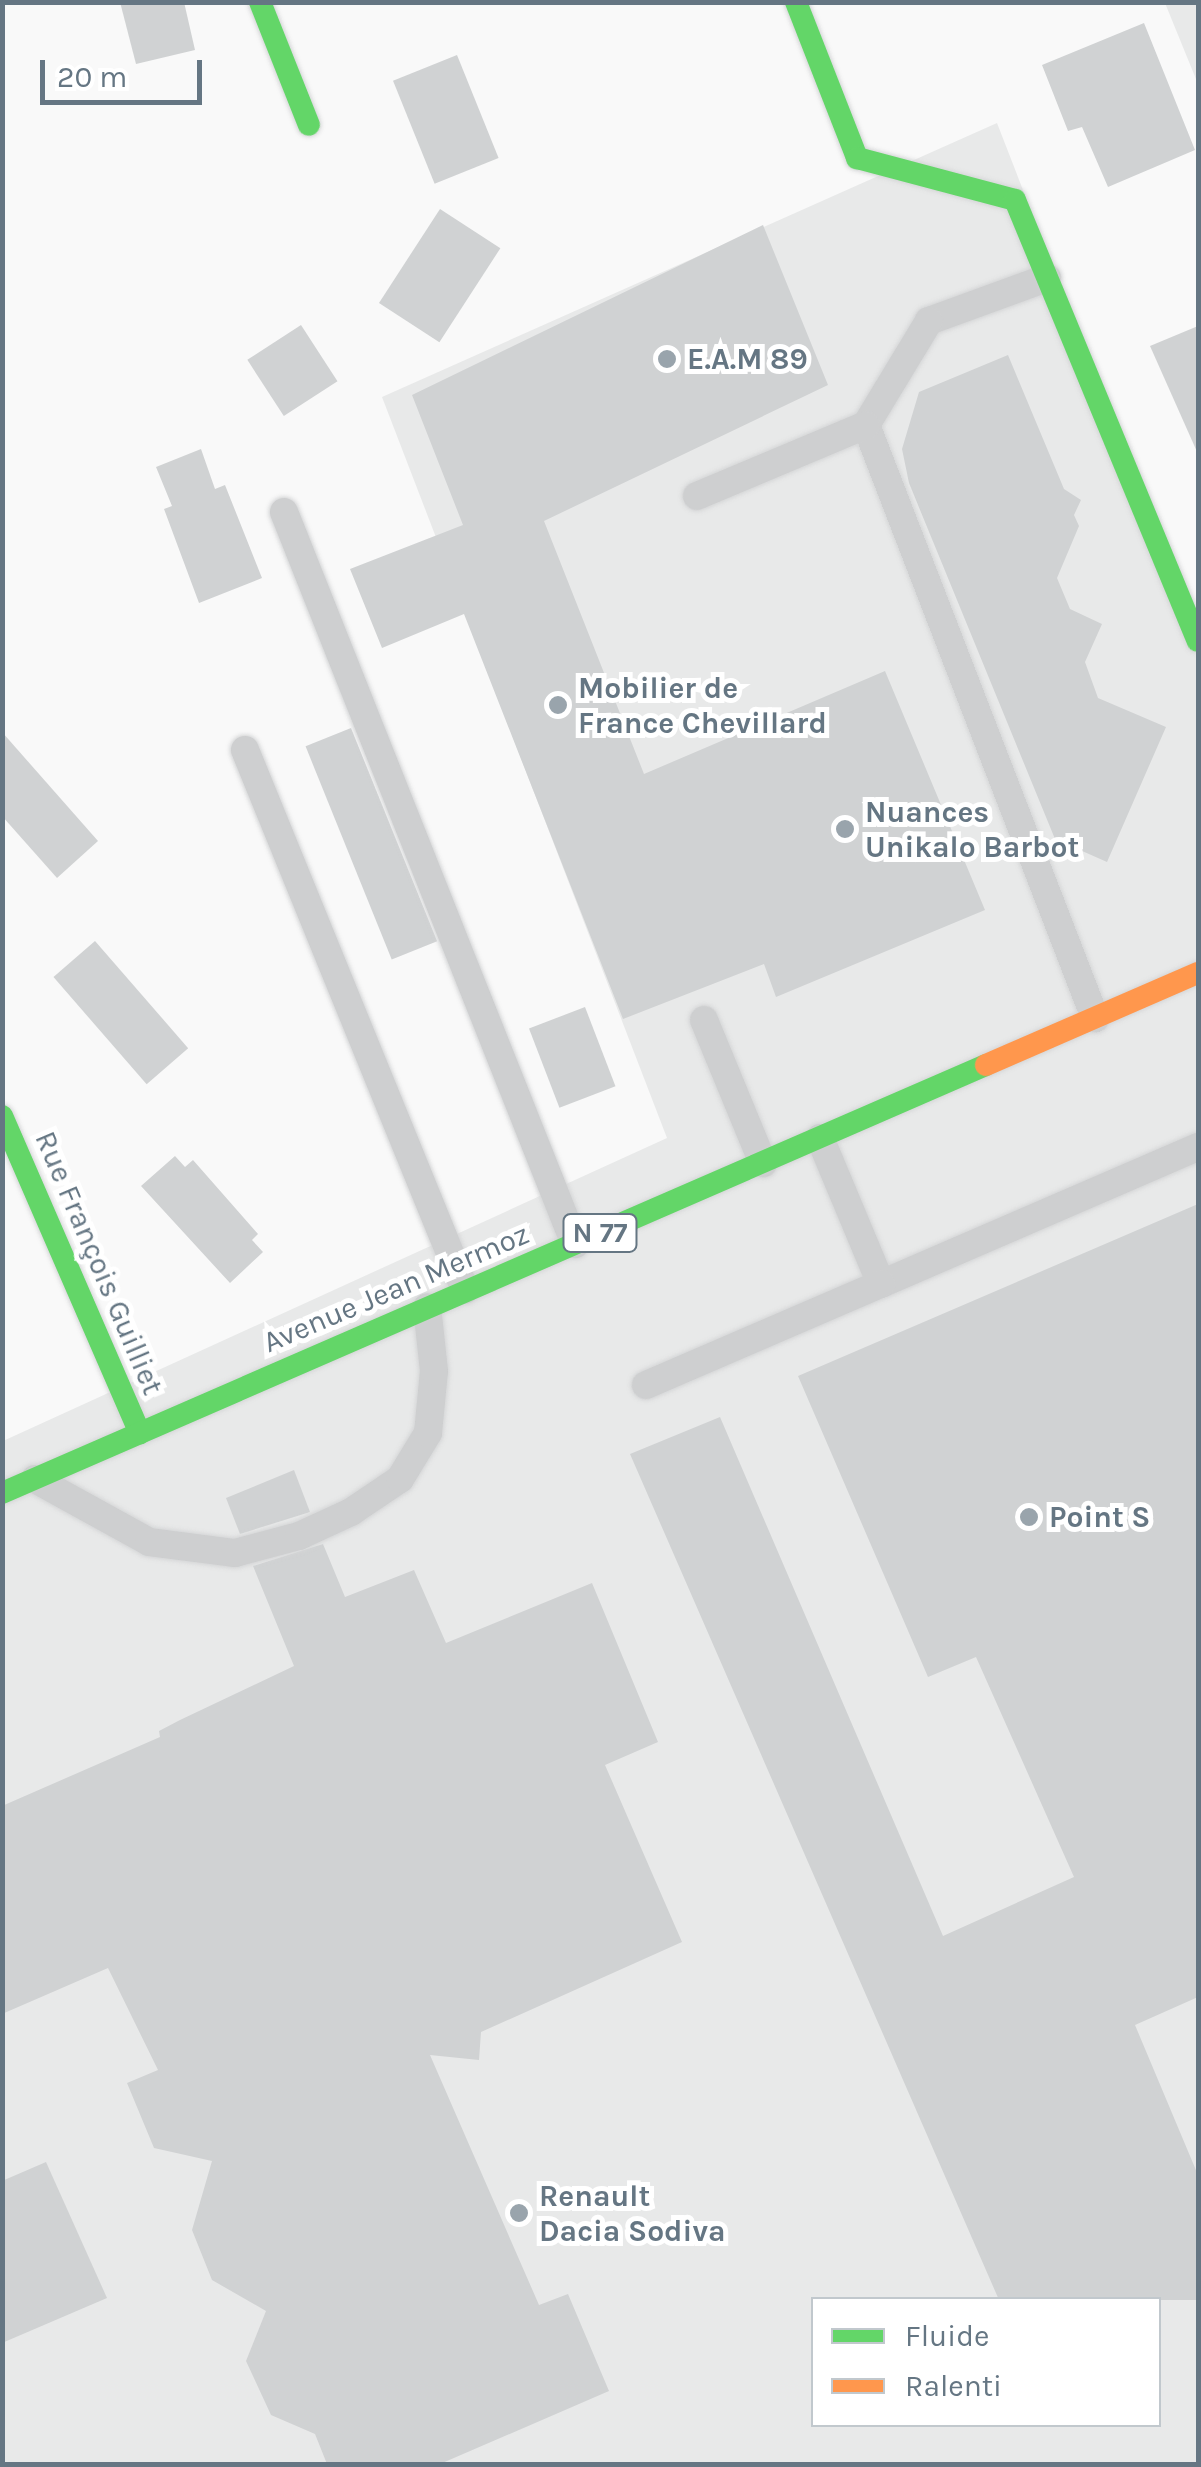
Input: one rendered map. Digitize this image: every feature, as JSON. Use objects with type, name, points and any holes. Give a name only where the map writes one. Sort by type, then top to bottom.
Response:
[{"type":"main road","points":[[260,2],[309,125]]},
{"type":"main road","points":[[796,2],[857,158],[1014,200],[1198,641]]},
{"type":"main road","name":"Avenue Jean Mermoz","points":[[2,1493],[1198,973]]},
{"type":"main road","name":"Rue François Guilliet","points":[[2,1116],[140,1433]]},
{"type":"lane","points":[[696,496],[866,425],[928,321],[1047,278]]},
{"type":"lane","points":[[866,425],[1094,1018]]},
{"type":"lane","points":[[284,512],[575,1244]]},
{"type":"lane","points":[[245,750],[465,1290]]},
{"type":"lane","points":[[704,1020],[762,1163]]},
{"type":"lane","points":[[820,1138],[881,1284]]},
{"type":"lane","points":[[646,1385],[1198,1147]]},
{"type":"lane","points":[[35,1478],[149,1542],[235,1553],[299,1536],[352,1512],[400,1478],[428,1433],[434,1371],[427,1306]]},
{"type":"shaded area","points":[[1165,3],[1198,3],[1198,84]]},
{"type":"shaded area","points":[[997,123],[1198,641],[1198,2464],[3,2464],[3,1441],[667,1138],[382,397]]},
{"type":"building","points":[[120,2],[184,2],[195,50],[136,64]]},
{"type":"building","points":[[1144,23],[1195,150],[1108,187],[1082,127],[1068,131],[1042,65]]},
{"type":"building","points":[[457,55],[499,158],[435,184],[393,81]]},
{"type":"building","points":[[440,209],[500,248],[439,342],[379,303]]},
{"type":"building","points":[[763,225],[828,385],[544,521],[644,774],[885,671],[985,910],[776,997],[764,964],[623,1019],[464,614],[382,648],[350,569],[463,525],[412,395]]},
{"type":"building","points":[[301,325],[337,381],[284,416],[247,360]]},
{"type":"building","points":[[1198,326],[1198,454],[1150,346]]},
{"type":"building","points":[[1008,355],[1064,489],[1081,500],[1074,515],[1079,526],[1057,578],[1070,609],[1102,624],[1085,662],[1098,698],[1166,727],[1107,862],[1055,839],[909,483],[902,449],[919,392]]},
{"type":"building","points":[[201,449],[215,489],[225,485],[262,578],[199,603],[164,509],[172,506],[156,467]]},
{"type":"building","points":[[351,728],[437,941],[392,960],[306,746]]},
{"type":"building","points":[[2,732],[98,841],[57,878],[2,816]]},
{"type":"building","points":[[95,941],[188,1048],[147,1084],[53,977]]},
{"type":"building","points":[[585,1007],[615,1086],[559,1108],[529,1029]]},
{"type":"building","points":[[175,1156],[185,1167],[193,1160],[258,1234],[252,1240],[263,1252],[230,1283],[141,1186]]},
{"type":"building","points":[[1198,1204],[1198,1997],[1135,2025],[1198,2175],[1198,2300],[998,2297],[630,1454],[720,1417],[943,1936],[1074,1877],[976,1657],[928,1677],[798,1376]]},
{"type":"building","points":[[294,1470],[310,1512],[240,1534],[226,1498]]},
{"type":"building","points":[[323,1544],[345,1597],[414,1570],[446,1643],[592,1583],[658,1742],[605,1765],[682,1942],[481,2032],[479,2060],[430,2055],[539,2305],[568,2294],[609,2391],[440,2464],[327,2464],[315,2434],[271,2415],[246,2361],[266,2311],[212,2280],[192,2230],[212,2161],[154,2148],[127,2083],[158,2070],[108,1968],[2,2014],[2,1806],[160,1737],[159,1731],[294,1666],[253,1566]]},
{"type":"building","points":[[46,2162],[107,2298],[2,2343],[2,2181]]},
{"type":"traffic: fast","points":[[260,2],[309,125]]},
{"type":"traffic: fast","points":[[796,2],[857,158],[1015,200],[1198,641]]},
{"type":"traffic: fast","points":[[2,1493],[986,1065]]},
{"type":"traffic: fast","points":[[2,1116],[140,1433]]},
{"type":"traffic: slow","points":[[986,1065],[1198,973]]},
{"type":"place","name":"E.A.M 89","points":[[667,359]]},
{"type":"place","name":"Mobilier de France Chevillard","points":[[558,705]]},
{"type":"place","name":"Nuances Unikalo Barbot","points":[[845,829]]},
{"type":"place","name":"Point S","points":[[1029,1517]]},
{"type":"place","name":"Renault Dacia Sodiva","points":[[519,2213]]}]
